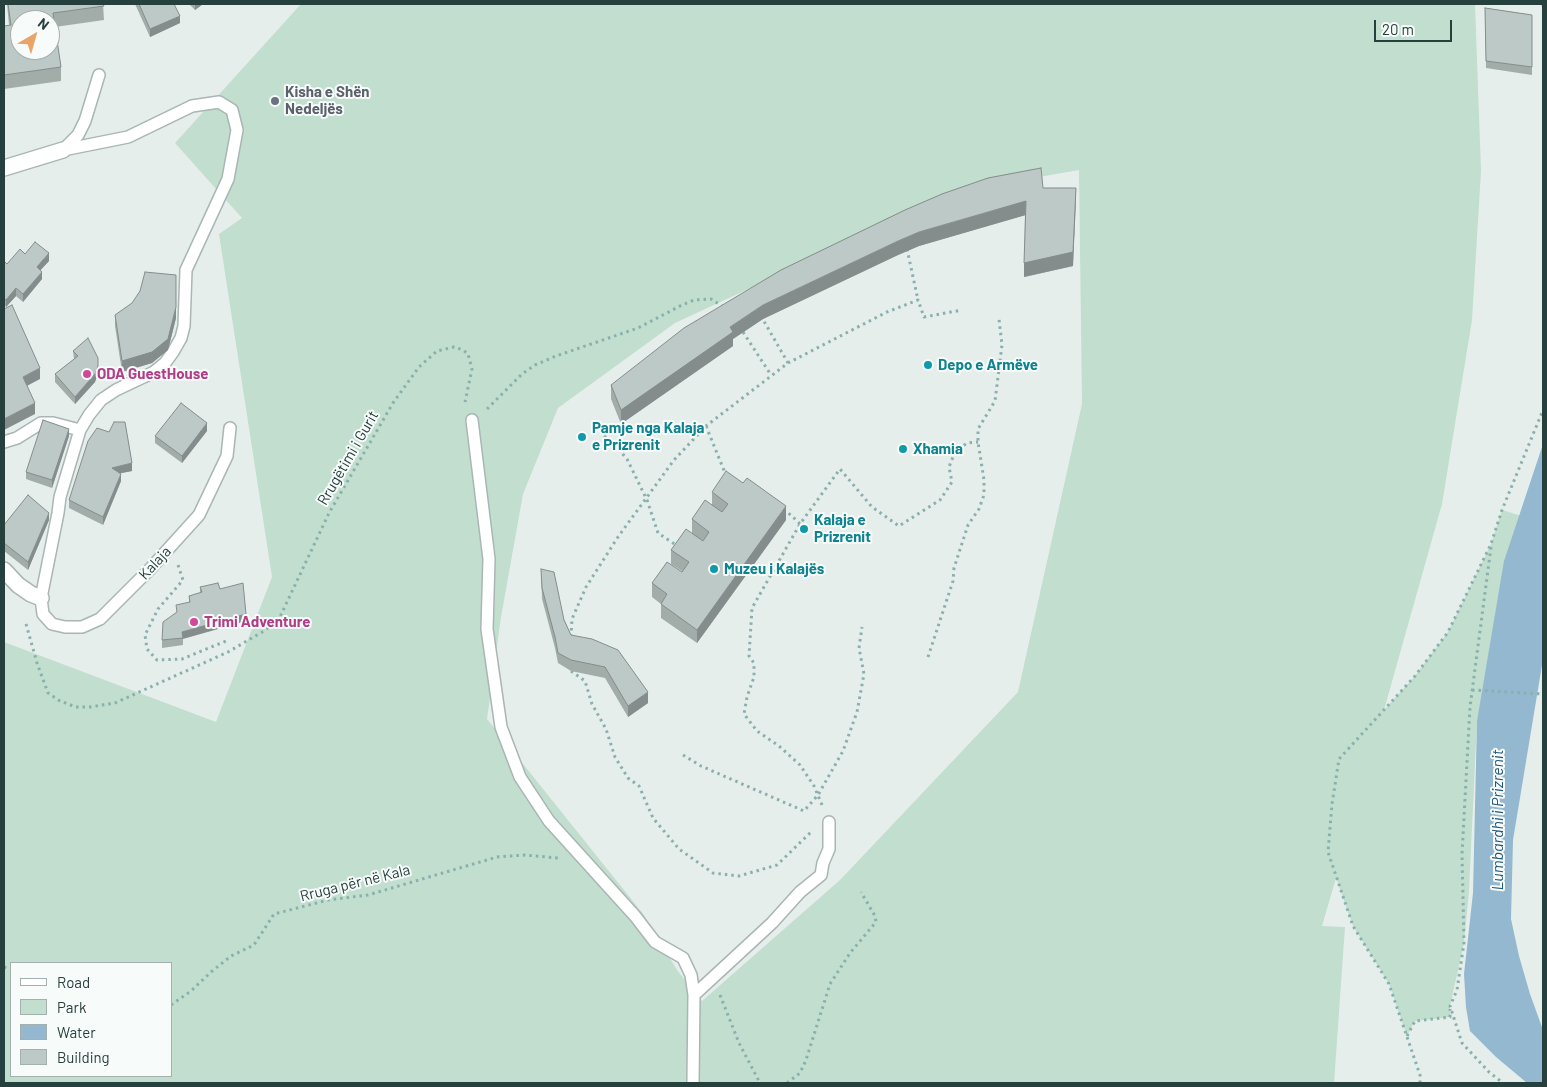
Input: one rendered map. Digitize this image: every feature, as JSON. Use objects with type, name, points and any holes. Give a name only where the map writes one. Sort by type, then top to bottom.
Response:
[{"type":"street","points":[[4,168],[63,150]]},
{"type":"street","points":[[4,570],[31,594],[41,598]]},
{"type":"lane","points":[[63,150],[78,135],[85,121],[99,76]]},
{"type":"lane","points":[[41,598],[60,497],[80,430],[101,400],[116,390],[154,372],[164,363],[181,338],[184,326],[186,270],[228,179],[237,130],[232,110],[219,102],[192,106],[128,136],[63,150]]},
{"type":"lane","points":[[472,420],[489,559],[487,629],[501,727],[520,777],[549,821],[635,916],[654,942],[683,958],[691,975],[694,995],[693,1083]]},
{"type":"lane","points":[[4,442],[17,438],[41,422],[80,430]]},
{"type":"lane","name":"Kalaja","points":[[41,598],[43,614],[52,624],[82,628],[100,619],[199,515],[226,456],[230,428]]},
{"type":"lane","points":[[694,995],[772,923],[800,892],[821,875],[830,849],[829,822]]},
{"type":"path","points":[[907,245],[918,300],[924,317],[962,310]]},
{"type":"path","points":[[472,420],[480,417],[500,394],[535,365],[638,328],[682,304],[694,300],[711,299],[727,310]]},
{"type":"path","points":[[571,646],[572,619],[586,587],[618,537],[647,500],[674,460],[706,426],[788,363],[887,312],[918,300]]},
{"type":"path","points":[[758,311],[788,363]]},
{"type":"path","points":[[928,657],[953,582],[954,568],[968,525],[979,509],[984,496],[978,429],[995,401],[1002,345],[999,319]]},
{"type":"path","points":[[743,332],[771,375]]},
{"type":"path","name":"Rrugëtimi i Gurit","points":[[25,621],[48,693],[60,702],[76,707],[90,707],[115,702],[228,652],[264,631],[279,619],[330,513],[393,403],[419,367],[437,351],[454,347],[468,354],[472,369],[464,410],[466,415],[472,420]]},
{"type":"path","points":[[1420,1083],[1420,1075],[1389,984],[1353,926],[1328,852],[1339,759],[1415,676],[1448,632],[1491,544],[1502,510],[1543,410]]},
{"type":"path","points":[[706,426],[725,473],[730,478]]},
{"type":"path","points":[[604,436],[627,459],[647,500],[658,533],[676,545],[673,553]]},
{"type":"path","points":[[571,671],[585,681],[592,704],[606,729],[615,756],[628,778],[639,786],[653,818],[678,849],[713,873],[739,876],[777,866],[807,834],[829,822],[818,795],[800,764],[757,731],[744,714],[747,697],[754,678],[754,663],[749,656],[752,608],[800,524],[840,469],[872,507],[899,526],[940,500],[952,482],[949,467],[955,452],[967,443],[978,442]]},
{"type":"path","points":[[778,506],[800,524]]},
{"type":"path","points":[[1407,1036],[1415,1021],[1450,1018],[1450,1006],[1457,990],[1464,942],[1462,854],[1470,707],[1491,544]]},
{"type":"path","points":[[170,546],[183,580],[158,609],[145,635],[147,649],[157,660],[182,659],[226,641]]},
{"type":"path","points":[[683,755],[701,766],[804,811],[818,795],[843,751],[857,712],[864,674],[859,648],[862,626]]},
{"type":"path","points":[[1472,690],[1542,694]]},
{"type":"path","name":"Rruga për në Kala","points":[[172,1004],[191,991],[231,956],[254,945],[274,914],[328,900],[368,894],[497,856],[525,855],[557,858],[577,853]]},
{"type":"path","points":[[787,1083],[800,1073],[806,1060],[830,984],[850,953],[873,928],[876,922],[861,892]]},
{"type":"path","points":[[710,980],[721,995],[739,1043],[760,1083]]},
{"type":"path","points":[[1450,1006],[1462,1043],[1502,1083]]},
{"type":"green space","points":[[301,4],[1475,4],[1481,171],[1472,320],[1442,504],[1384,710],[1415,676],[1448,632],[1491,544],[1502,510],[1525,517],[1477,721],[1469,891],[1464,943],[1450,1006],[1450,1017],[1415,1021],[1407,1036],[1389,984],[1353,926],[1336,878],[1322,926],[1345,927],[1334,1083],[4,1083],[4,642],[216,722],[272,577],[219,234],[242,218],[175,143]],"holes":[[[1079,170],[1082,404],[1018,692],[840,880],[702,1001],[677,970],[644,915],[487,719],[501,617],[523,494],[558,408],[675,323],[910,214],[982,187]]]},
{"type":"water","name":"Lumbardhi i Prizrenit","points":[[1543,444],[1543,659],[1513,840],[1511,919],[1519,956],[1543,1030],[1543,1083],[1527,1083],[1496,1057],[1470,1031],[1464,974],[1473,893],[1477,721],[1504,561]]},
{"type":"building","points":[[8,4],[103,4],[104,6],[60,12],[60,10],[10,10],[10,18]]},
{"type":"building","points":[[139,4],[174,4],[180,16],[150,29]]},
{"type":"building","points":[[1485,8],[1532,15],[1532,67],[1486,61]]},
{"type":"building","points":[[10,25],[10,60],[60,60],[61,67],[4,75],[4,26]]},
{"type":"building","points":[[1041,168],[1043,188],[1076,188],[1073,252],[1024,263],[1026,201],[919,232],[763,305],[730,327],[733,332],[621,410],[611,385],[684,328],[781,270],[942,194],[988,178]]},
{"type":"building","points":[[35,242],[49,253],[37,267],[42,272],[23,294],[16,288],[6,300],[4,298],[4,261],[7,264],[20,249],[25,254]]},
{"type":"building","points":[[145,272],[176,275],[176,307],[168,339],[152,352],[122,361],[115,315],[132,303],[140,291]]},
{"type":"building","points":[[12,305],[40,368],[23,377],[35,403],[4,419],[4,309]]},
{"type":"building","points":[[88,338],[98,358],[98,366],[95,374],[75,397],[55,374],[78,356],[73,351]]},
{"type":"building","points":[[181,403],[207,423],[182,456],[155,436]]},
{"type":"building","points":[[43,420],[69,429],[52,480],[26,472]]},
{"type":"building","points":[[114,422],[125,422],[132,463],[112,468],[121,474],[103,517],[69,500],[88,441],[97,428],[109,432]]},
{"type":"building","name":"Muzeu i Kalajës","points":[[726,471],[743,483],[747,478],[786,506],[697,630],[661,604],[667,594],[652,583],[667,562],[682,572],[689,562],[671,550],[686,529],[703,541],[709,532],[692,519],[705,500],[722,512],[728,504],[712,492]]},
{"type":"building","points":[[28,495],[49,513],[28,562],[4,543],[4,525]]},
{"type":"building","points":[[541,569],[554,572],[564,620],[571,635],[592,639],[618,650],[648,692],[628,706],[605,667],[571,660],[558,653],[542,588]]},
{"type":"building","points":[[218,583],[220,589],[243,583],[246,614],[182,632],[183,638],[162,640],[163,622],[177,612],[176,605],[190,602],[189,596],[202,592],[200,587]]},
{"type":"place","name":"Kisha e Shën Nedeljës","points":[[275,101]]},
{"type":"place","name":"Depo e Armëve","points":[[928,365]]},
{"type":"place","name":"ODA GuestHouse","points":[[87,374]]},
{"type":"place","name":"Pamje nga Kalaja e Prizrenit","points":[[582,437]]},
{"type":"place","name":"Xhamia","points":[[903,449]]},
{"type":"place","name":"Kalaja e Prizrenit","points":[[804,529]]},
{"type":"place","name":"Muzeu i Kalajës","points":[[714,569]]},
{"type":"place","name":"Trimi Adventure","points":[[194,622]]}]
